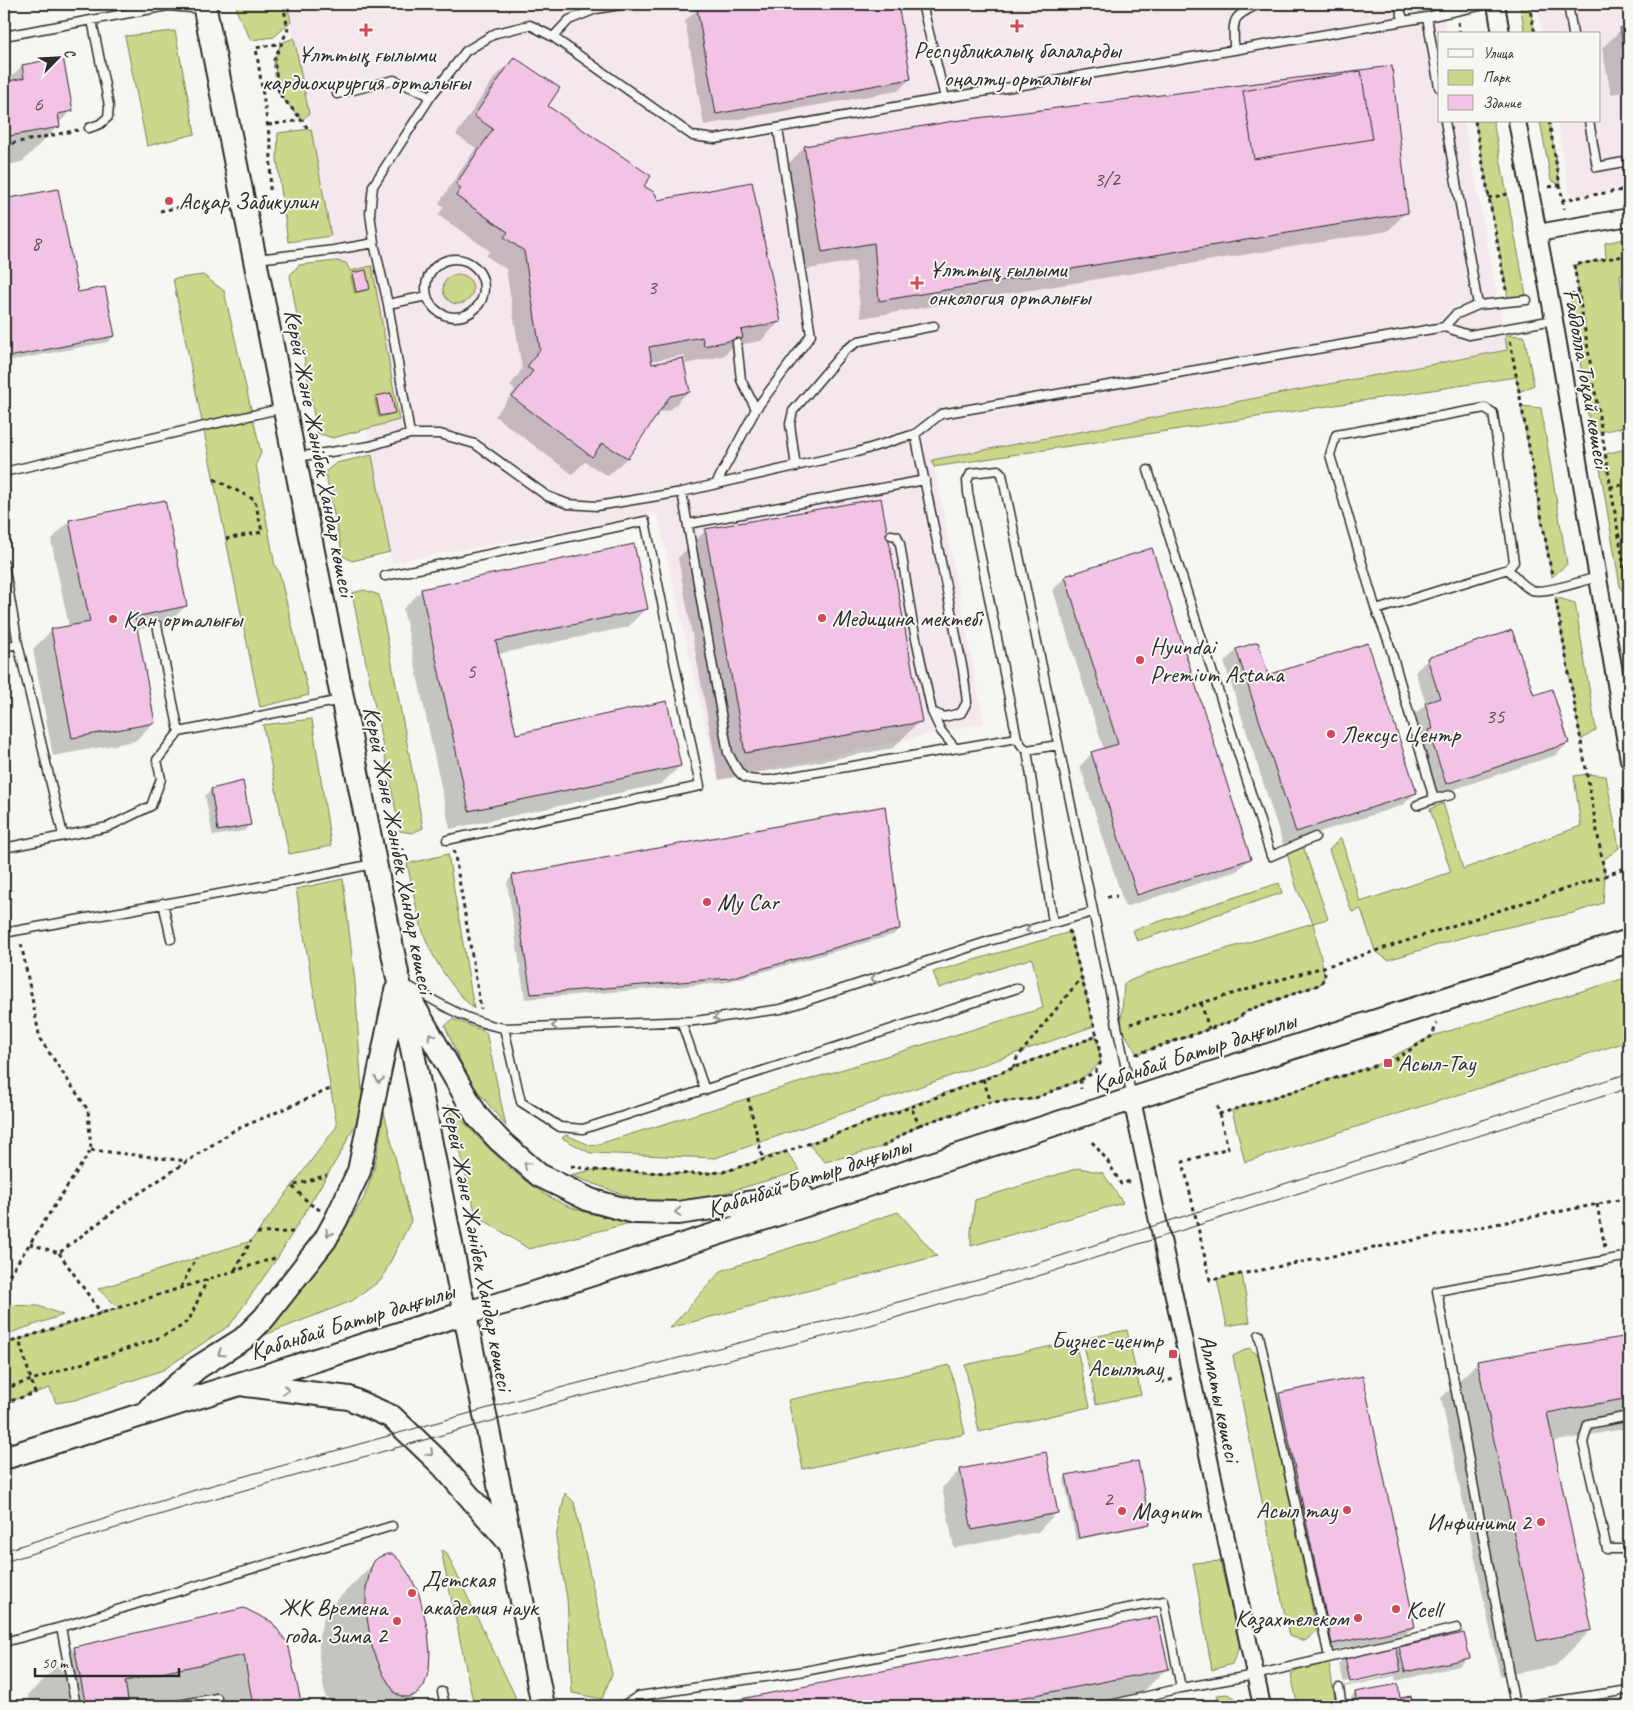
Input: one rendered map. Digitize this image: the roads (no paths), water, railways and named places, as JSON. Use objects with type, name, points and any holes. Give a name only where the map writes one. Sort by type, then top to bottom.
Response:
[{"type":"main road","name":"Керей Және Жәнібек Хандар көшесі","points":[[205,7],[543,1706]]},
{"type":"main road","name":"Қабанбай Батыр даңғылы","points":[[4,1458],[465,1313],[507,1302],[1309,1042],[1629,941]]},
{"type":"main road","points":[[398,980],[477,1116],[499,1140],[539,1176],[590,1200],[634,1212],[678,1213],[865,1186]]},
{"type":"main road","points":[[143,1414],[197,1368],[243,1339],[264,1318],[325,1240],[359,1171],[398,980]]},
{"type":"main road","points":[[238,1384],[349,1398],[392,1417],[442,1465],[510,1544]]},
{"type":"street","points":[[1496,4],[1502,32]]},
{"type":"street","name":"Ғабдолла Тоқай көшесі","points":[[1518,122],[1629,760]]},
{"type":"street","points":[[1538,233],[1629,218]]},
{"type":"street","name":"Алматы көшесі","points":[[1132,1100],[1262,1706]]},
{"type":"lane","points":[[553,37],[568,20],[596,9],[626,4]]},
{"type":"lane","points":[[922,4],[945,98]]},
{"type":"lane","points":[[1234,50],[1234,22],[1239,13],[1259,4]]},
{"type":"lane","points":[[1398,4],[1404,21]]},
{"type":"lane","points":[[410,434],[388,304],[374,243],[370,213],[373,186],[431,96],[466,51],[496,33],[530,25],[553,37],[693,136],[715,139],[945,98],[1427,17],[1489,4]]},
{"type":"lane","points":[[1568,4],[1573,32]]},
{"type":"lane","points":[[4,36],[168,6],[205,7]]},
{"type":"lane","points":[[1427,17],[1438,81]]},
{"type":"lane","points":[[89,128],[100,124],[108,117],[109,106],[92,20]]},
{"type":"lane","points":[[337,94],[394,80],[431,96]]},
{"type":"lane","points":[[1445,122],[1478,305]]},
{"type":"lane","points":[[1589,122],[1597,167],[1629,161]]},
{"type":"lane","points":[[716,484],[756,409],[811,335],[778,129]]},
{"type":"lane","points":[[255,259],[334,250],[374,243]]},
{"type":"lane","points":[[445,260],[463,260],[478,270],[482,278],[484,287],[483,297],[471,313],[461,317],[451,318],[441,315],[433,309],[427,296],[425,290],[426,280],[430,272],[445,260]]},
{"type":"lane","points":[[388,304],[427,296]]},
{"type":"lane","points":[[1444,327],[1455,315],[1478,305],[1527,300]]},
{"type":"lane","points":[[295,458],[370,446],[410,434],[440,434],[475,444],[547,496],[568,504],[597,506],[682,492],[857,452],[914,434],[941,414],[1444,327],[1469,335],[1554,320]]},
{"type":"lane","points":[[796,466],[790,424],[793,411],[845,350],[859,341],[934,326]]},
{"type":"lane","points":[[736,343],[741,380],[756,409]]},
{"type":"lane","points":[[4,472],[284,408]]},
{"type":"lane","points":[[1376,610],[1508,569],[1514,562],[1493,413],[1485,408],[1336,435],[1330,455],[1376,610],[1388,640],[1434,799]]},
{"type":"lane","points":[[914,434],[963,670],[967,702],[961,713],[944,717],[932,712]]},
{"type":"lane","points":[[1052,923],[1027,750],[1017,738],[968,493],[967,480],[971,473],[989,470],[998,470],[1002,474],[1132,1100]]},
{"type":"lane","points":[[1148,470],[1271,856],[1314,837]]},
{"type":"lane","points":[[688,524],[925,480]]},
{"type":"lane","points":[[682,492],[728,753],[741,776],[751,781],[770,780],[1017,738]]},
{"type":"lane","points":[[385,576],[645,522],[700,786],[449,839]]},
{"type":"lane","points":[[891,535],[897,536],[900,544],[912,625],[932,712],[941,731],[955,748]]},
{"type":"lane","points":[[4,564],[18,644],[63,835]]},
{"type":"lane","points":[[1508,569],[1520,582],[1532,590],[1554,589],[1597,577]]},
{"type":"lane","points":[[157,625],[179,732]]},
{"type":"lane","points":[[4,647],[18,644]]},
{"type":"lane","points":[[4,848],[108,826],[151,806],[161,778],[157,760],[179,732],[343,700]]},
{"type":"lane","points":[[1027,750],[1058,745]]},
{"type":"lane","points":[[1416,806],[1451,795]]},
{"type":"lane","points":[[4,933],[294,880],[375,863]]},
{"type":"lane","points":[[162,903],[171,939]]},
{"type":"lane","points":[[398,980],[459,1014],[484,1024],[504,1028],[695,1021],[781,1009],[989,941],[1093,912]]},
{"type":"lane","points":[[504,1028],[521,1102],[560,1127],[583,1129],[1018,988]]},
{"type":"lane","points":[[681,1021],[705,1090]]},
{"type":"lane","points":[[1516,1706],[1438,1291],[1629,1256]]},
{"type":"lane","points":[[1259,1335],[1330,1657]]},
{"type":"lane","points":[[1629,1416],[1588,1424],[1583,1443],[1607,1548],[1629,1549]]},
{"type":"lane","points":[[4,1642],[61,1627],[392,1526]]},
{"type":"lane","points":[[622,1706],[639,1696],[805,1671],[1164,1601],[1181,1688]]},
{"type":"lane","points":[[61,1627],[76,1706]]},
{"type":"lane","points":[[1106,1706],[1457,1628]]},
{"type":"lane","points":[[1339,1688],[1342,1706]]},
{"type":"lane","points":[[1523,1706],[1629,1690]]},
{"type":"lane","points":[[442,1692],[445,1706]]},
{"type":"lane","points":[[639,1696],[641,1706]]},
{"type":"lane","points":[[173,1706],[217,1698],[218,1706]]},
{"type":"tram line","points":[[4,1551],[195,1490],[567,1386],[862,1312],[1029,1266],[1629,1073]]},
{"type":"tram line","points":[[4,1562],[202,1502],[571,1399],[867,1326],[1032,1278],[1629,1088]]},
{"type":"place","name":"Республикалық балаларды оңалту орталығы","points":[[1017,26]]},
{"type":"place","name":"Ұлттық ғылыми кардиохирургия орталығы","points":[[366,30]]},
{"type":"place","name":"Асқар Забикулин","points":[[169,201]]},
{"type":"place","name":"Ұлттық ғылыми онкология орталығы","points":[[917,283]]},
{"type":"place","name":"Медицина мектебі","points":[[822,618]]},
{"type":"place","name":"Қан орталығы","points":[[113,619]]},
{"type":"place","name":"Hyundai Premium Astana","points":[[1140,660]]},
{"type":"place","name":"Лексус Центр","points":[[1331,734]]},
{"type":"place","name":"My Car","points":[[707,902]]},
{"type":"place","name":"Асыл-Тау","points":[[1388,1063]]},
{"type":"place","name":"Бизнес-центр Асылтау","points":[[1173,1354]]},
{"type":"place","name":"Асыл тау","points":[[1347,1510]]},
{"type":"place","name":"Magnum","points":[[1122,1511]]},
{"type":"place","name":"Инфинити 2","points":[[1541,1522]]},
{"type":"place","name":"Детская академия наук","points":[[412,1593]]},
{"type":"place","name":"Kcell","points":[[1396,1609]]},
{"type":"place","name":"Казахтелеком","points":[[1358,1618]]},
{"type":"place","name":"ЖК Времена года. Зима 2","points":[[397,1621]]}]
